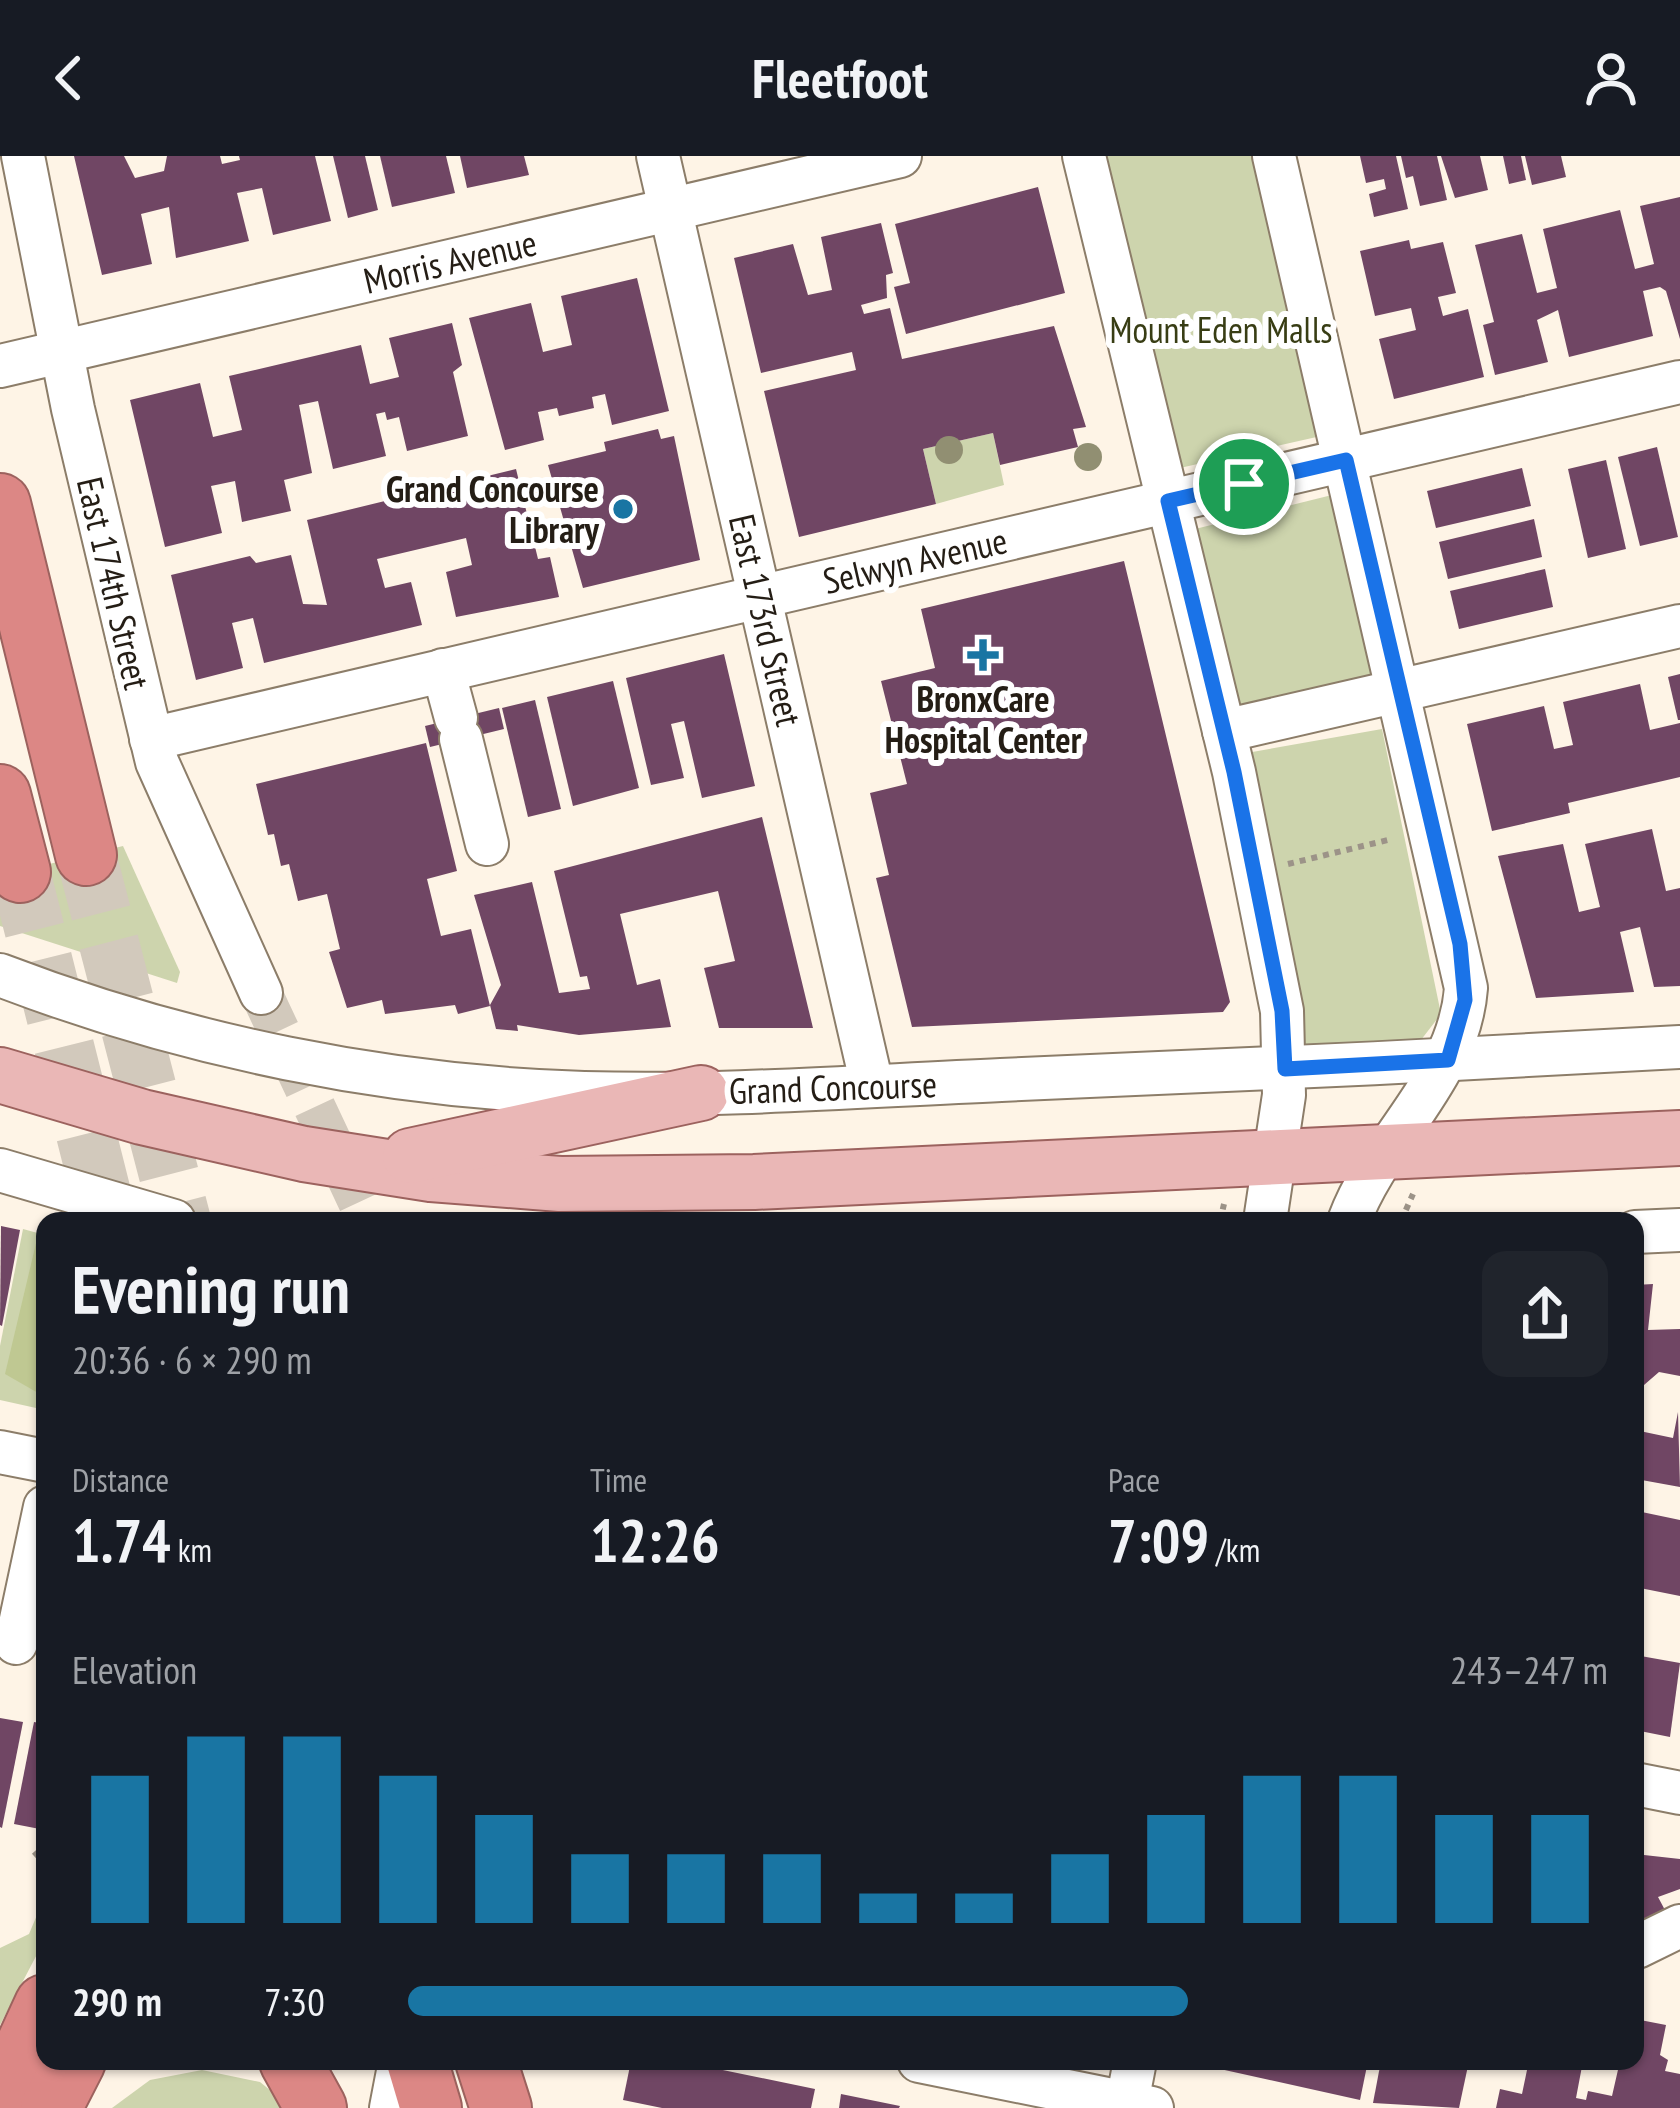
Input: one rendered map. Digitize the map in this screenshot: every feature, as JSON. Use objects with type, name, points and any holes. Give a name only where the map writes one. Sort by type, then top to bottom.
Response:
[{"type":"highway","points":[[0,504],[86,854]]},
{"type":"highway","points":[[0,795],[20,872]]},
{"type":"highway","points":[[0,2072],[36,2018]]},
{"type":"highway","points":[[0,2103],[36,2024]]},
{"type":"highway","points":[[51,2108],[70,2070]]},
{"type":"highway","points":[[295,2070],[316,2108]]},
{"type":"highway","points":[[343,2070],[354,2108]]},
{"type":"highway","points":[[420,2070],[431,2108]]},
{"type":"highway","points":[[489,2070],[501,2108]]},
{"type":"main road","points":[[6,1072],[175,1125],[368,1165],[560,1184],[754,1182],[1276,1159],[1399,1174],[1680,1138]]},
{"type":"main road","points":[[368,1165],[701,1093]]},
{"type":"main road","points":[[613,1212],[754,1182]]},
{"type":"street","name":"East 174th Street","points":[[23,156],[151,739],[173,807],[261,993]]},
{"type":"street","name":"East 173rd Street","points":[[658,156],[872,1085]]},
{"type":"street","name":"Morris Avenue","points":[[4,365],[900,156]]},
{"type":"street","points":[[1084,156],[1224,731],[1282,1011],[1285,1069],[1266,1212]]},
{"type":"street","points":[[1274,156],[1464,973],[1463,1013],[1448,1060],[1399,1174],[1359,1212]]},
{"type":"street","name":"Selwyn Avenue","points":[[151,739],[1680,382]]},
{"type":"street","points":[[1224,731],[1680,626]]},
{"type":"street","points":[[442,670],[488,844]]},
{"type":"street","name":"Grand Concourse","points":[[0,975],[212,1040],[397,1076],[532,1091],[701,1093],[1680,1047]]},
{"type":"street","points":[[0,1170],[143,1212]]},
{"type":"street","points":[[1644,1232],[1680,1230]]},
{"type":"street","points":[[0,1452],[36,1459]]},
{"type":"street","points":[[16,1643],[36,1549]]},
{"type":"street","points":[[1644,1786],[1680,1793]]},
{"type":"street","points":[[1644,1944],[1680,1926]]},
{"type":"street","points":[[391,2108],[398,2070]]},
{"type":"street","points":[[962,2070],[1135,2106],[1135,2070]]},
{"type":"path","points":[[1279,867],[1397,838]]},
{"type":"path","points":[[1399,1174],[1401,1212]]},
{"type":"path","points":[[1222,1212],[1224,1204]]},
{"type":"green space","name":"Mount Eden Malls","points":[[1107,156],[1254,156],[1321,436],[1180,468]]},
{"type":"green space","points":[[993,433],[1004,485],[936,504],[923,449]]},
{"type":"green space","points":[[1336,494],[1380,676],[1239,709],[1195,529]]},
{"type":"green space","points":[[1382,729],[1441,1014],[1414,1049],[1306,1055],[1294,970],[1241,754]]},
{"type":"green space","points":[[123,846],[180,972],[177,983],[0,926],[0,876]]},
{"type":"green space","points":[[23,1229],[36,1233],[36,1408],[0,1400],[0,1346]]},
{"type":"green space","points":[[36,1243],[36,1392],[5,1374]]},
{"type":"green space","points":[[36,1917],[36,1956],[0,2025],[0,1948],[29,1934]]},
{"type":"green space","points":[[202,2070],[260,2082],[292,2108],[112,2108],[150,2080]]},
{"type":"building","points":[[74,156],[124,156],[135,178],[164,171],[167,156],[220,156],[222,164],[240,160],[239,156],[315,156],[331,221],[273,235],[262,188],[237,193],[249,241],[176,258],[169,207],[141,214],[152,264],[102,275]]},
{"type":"building","points":[[333,156],[365,156],[378,210],[348,218]]},
{"type":"building","points":[[380,156],[446,156],[455,193],[392,207]]},
{"type":"building","points":[[460,156],[524,156],[529,175],[467,188]]},
{"type":"building","points":[[1360,156],[1396,156],[1408,209],[1374,217],[1369,194],[1386,189],[1384,179],[1366,183]]},
{"type":"building","points":[[1401,156],[1437,156],[1447,200],[1420,206],[1413,176],[1406,178]]},
{"type":"building","points":[[1441,156],[1480,156],[1488,190],[1455,198]]},
{"type":"building","points":[[1503,156],[1521,156],[1526,180],[1509,184]]},
{"type":"building","points":[[1525,156],[1561,156],[1566,177],[1532,185]]},
{"type":"building","points":[[1038,187],[1065,293],[906,334],[894,287],[910,283],[895,224]]},
{"type":"building","points":[[1680,197],[1680,339],[1666,291],[1660,287],[1643,291],[1653,336],[1569,357],[1558,310],[1537,320],[1548,362],[1495,375],[1483,325],[1494,322],[1475,245],[1522,234],[1537,293],[1557,288],[1543,229],[1620,210],[1635,269],[1654,264],[1640,206]]},
{"type":"building","points":[[881,223],[893,273],[886,275],[887,298],[861,305],[864,314],[890,308],[902,359],[1054,326],[1086,427],[1073,429],[1078,447],[1000,465],[993,433],[923,449],[936,504],[799,537],[764,391],[856,370],[852,352],[761,373],[734,258],[793,244],[808,295],[832,290],[821,237]]},
{"type":"building","points":[[1409,240],[1411,249],[1443,242],[1456,293],[1438,297],[1443,316],[1468,309],[1484,377],[1394,399],[1379,339],[1416,330],[1411,308],[1375,316],[1360,251]]},
{"type":"building","points":[[637,278],[669,411],[612,425],[605,394],[592,397],[594,408],[559,416],[557,408],[538,412],[544,440],[505,450],[469,318],[531,303],[543,352],[572,345],[561,296]]},
{"type":"building","points":[[452,323],[462,365],[453,372],[468,436],[407,451],[399,417],[387,420],[385,412],[376,414],[386,456],[333,469],[318,401],[299,405],[312,473],[284,480],[291,511],[242,522],[235,481],[211,486],[222,533],[165,547],[130,400],[200,383],[213,437],[242,430],[229,376],[361,345],[370,384],[399,377],[389,338]]},
{"type":"building","name":"Grand Concourse Library","points":[[658,429],[661,439],[674,436],[700,560],[583,588],[548,465],[606,451],[604,442]]},
{"type":"building","points":[[1657,447],[1678,537],[1640,546],[1618,457]]},
{"type":"building","points":[[1606,460],[1626,549],[1588,558],[1568,469]]},
{"type":"building","points":[[1522,468],[1531,506],[1436,528],[1427,491]]},
{"type":"building","points":[[516,469],[538,559],[550,557],[559,597],[456,617],[446,572],[472,565],[466,538],[377,559],[385,588],[411,582],[422,625],[264,663],[253,618],[232,623],[243,668],[196,680],[171,575],[250,556],[256,563],[291,555],[303,604],[327,605],[307,520]]},
{"type":"building","points":[[1534,519],[1542,557],[1448,579],[1439,542]]},
{"type":"building","points":[[1124,561],[1230,1002],[1223,1012],[912,1027],[876,878],[889,875],[870,793],[907,784],[881,681],[935,668],[921,609]]},
{"type":"building","points":[[1545,569],[1553,607],[1459,629],[1450,591]]},
{"type":"building","points":[[724,654],[755,786],[702,798],[684,721],[671,724],[684,778],[651,785],[626,678]]},
{"type":"building","points":[[1680,674],[1680,720],[1678,720],[1668,677]]},
{"type":"building","points":[[613,681],[639,788],[573,806],[547,697]]},
{"type":"building","points":[[1640,684],[1650,730],[1680,723],[1680,777],[1568,803],[1570,813],[1492,831],[1467,724],[1544,706],[1554,749],[1573,745],[1563,702]]},
{"type":"building","points":[[535,700],[561,809],[528,817],[502,708]]},
{"type":"building","points":[[499,708],[504,729],[430,747],[425,726]]},
{"type":"building","points":[[426,743],[457,871],[427,879],[441,936],[471,929],[490,1006],[458,1014],[455,1005],[385,1014],[382,1000],[347,1008],[329,952],[340,949],[327,894],[298,901],[289,864],[281,866],[274,834],[268,835],[256,784]]},
{"type":"building","points":[[762,817],[813,1028],[719,1028],[704,968],[735,961],[718,891],[620,914],[637,985],[660,979],[671,1027],[579,1035],[517,1025],[518,1031],[496,1029],[490,1005],[501,985],[474,895],[532,882],[559,993],[590,989],[587,976],[580,977],[554,871]]},
{"type":"building","points":[[1652,829],[1666,891],[1680,888],[1680,986],[1654,987],[1640,927],[1620,932],[1634,992],[1536,998],[1498,856],[1563,844],[1579,912],[1600,907],[1585,844]]},
{"type":"building","points":[[1,1226],[20,1230],[2,1326],[0,1325]]},
{"type":"building","points":[[1644,1284],[1653,1284],[1648,1330],[1680,1329],[1680,1376],[1659,1372],[1644,1385]]},
{"type":"building","points":[[1678,1412],[1680,1487],[1644,1480],[1644,1432],[1673,1438]]},
{"type":"building","points":[[1644,1512],[1680,1520],[1680,1596],[1644,1589]]},
{"type":"building","points":[[1644,1657],[1680,1663],[1670,1737],[1644,1732]]},
{"type":"building","points":[[0,1718],[23,1722],[2,1828],[0,1827]]},
{"type":"building","points":[[34,1722],[36,1722],[36,1828],[14,1824]]},
{"type":"building","points":[[1644,1855],[1680,1859],[1680,1889],[1658,1897],[1666,1912],[1644,1922]]},
{"type":"building","points":[[1644,2021],[1666,2025],[1660,2055],[1668,2060],[1665,2071],[1680,2074],[1680,2108],[1496,2108],[1500,2089],[1522,2094],[1527,2070],[1581,2070],[1576,2098],[1586,2100],[1588,2091],[1612,2096],[1618,2070],[1644,2070]]},
{"type":"building","points":[[629,2070],[723,2070],[815,2089],[811,2108],[662,2108],[623,2100]]},
{"type":"building","points":[[1225,2070],[1366,2070],[1360,2100]]},
{"type":"building","points":[[1379,2070],[1467,2070],[1459,2108],[1373,2103]]},
{"type":"building","points":[[841,2094],[900,2106],[839,2108]]},
{"type":"tunnel","points":[[86,855],[179,1212]]},
{"type":"tunnel","points":[[20,872],[106,1212]]},
{"type":"tunnel","points":[[261,993],[364,1212]]},
{"type":"place","name":"Grand Concourse Library","points":[[623,509]]},
{"type":"place","name":"BronxCare Hospital Center","points":[[983,655]]},
{"type":"route","points":[[1346,460],[1462,958],[1463,1013],[1448,1060],[1285,1069],[1282,1011],[1243,837],[1234,772],[1168,501],[1244,484],[1346,460]]}]
